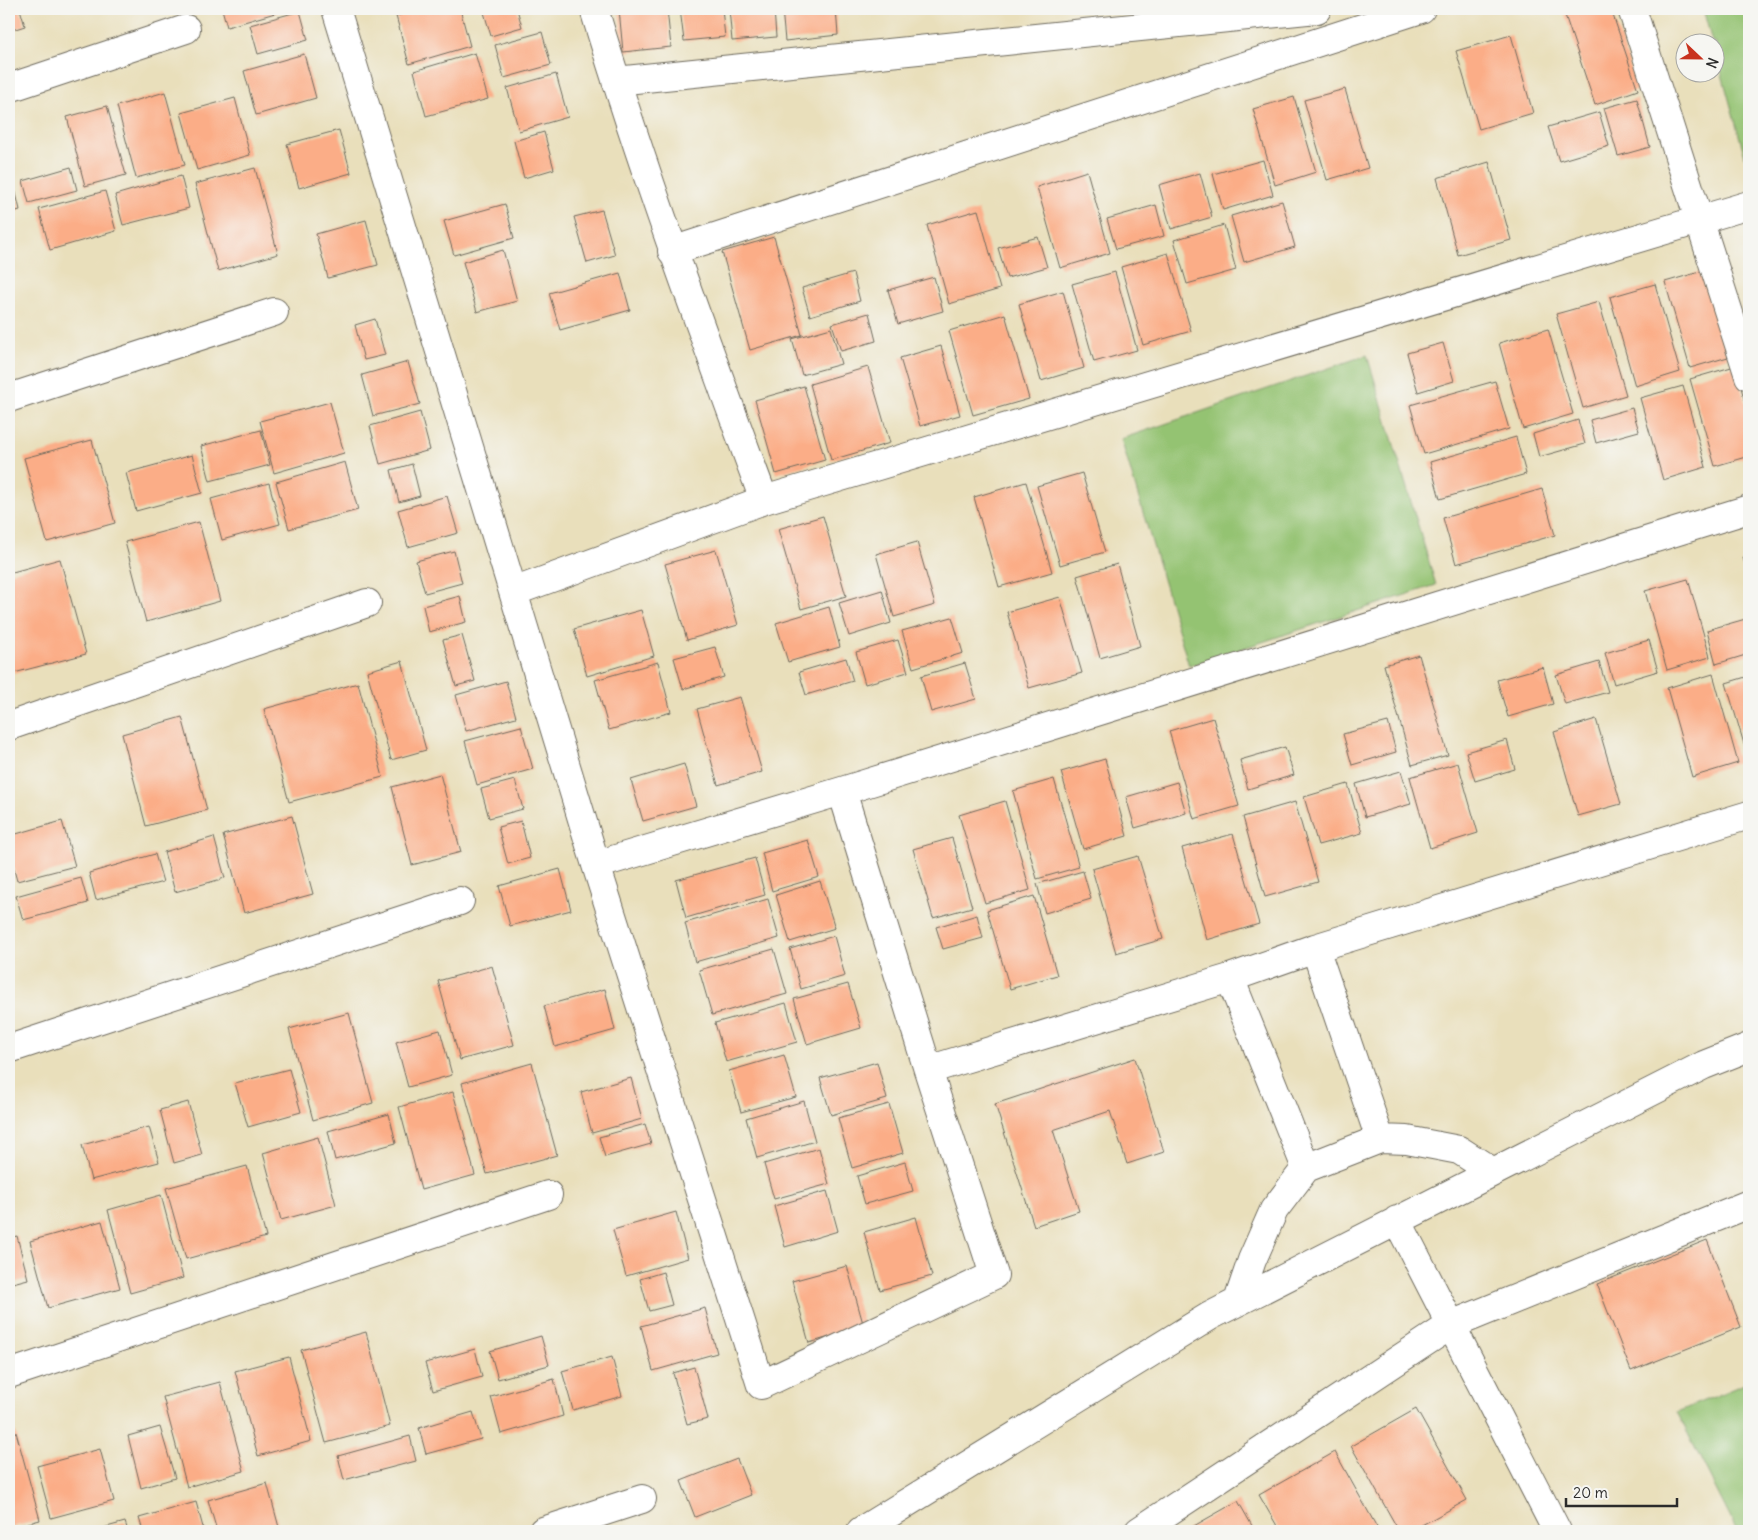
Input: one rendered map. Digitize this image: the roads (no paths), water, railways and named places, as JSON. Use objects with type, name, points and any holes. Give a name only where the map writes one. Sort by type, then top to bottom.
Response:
[{"type":"street","points":[[336,9],[596,865],[761,1385],[994,1275],[928,1070],[842,791]]},
{"type":"street","points":[[594,9],[672,251],[764,500]]},
{"type":"street","points":[[616,81],[1317,9]]},
{"type":"street","points":[[672,251],[1421,9]]},
{"type":"street","points":[[1632,9],[1749,376]]},
{"type":"street","points":[[9,88],[186,29]]},
{"type":"street","points":[[513,592],[764,500],[1749,205]]},
{"type":"street","points":[[9,398],[274,312]]},
{"type":"street","points":[[596,865],[842,791],[1749,509]]},
{"type":"street","points":[[9,726],[367,603]]},
{"type":"street","points":[[928,1070],[1230,978],[1315,948],[1749,815]]},
{"type":"street","points":[[9,1049],[460,900]]},
{"type":"street","points":[[1315,948],[1380,1139]]},
{"type":"street","points":[[1230,978],[1306,1168]]},
{"type":"street","points":[[861,1531],[1210,1316],[1704,1065],[1749,1047]]},
{"type":"street","points":[[1238,1301],[1252,1260],[1274,1210],[1306,1168],[1380,1139],[1407,1140],[1459,1150],[1493,1172]]},
{"type":"street","points":[[9,1374],[548,1195]]},
{"type":"street","points":[[1139,1531],[1451,1325],[1749,1204]]},
{"type":"street","points":[[1397,1220],[1557,1531]]},
{"type":"street","points":[[543,1531],[642,1499]]}]
